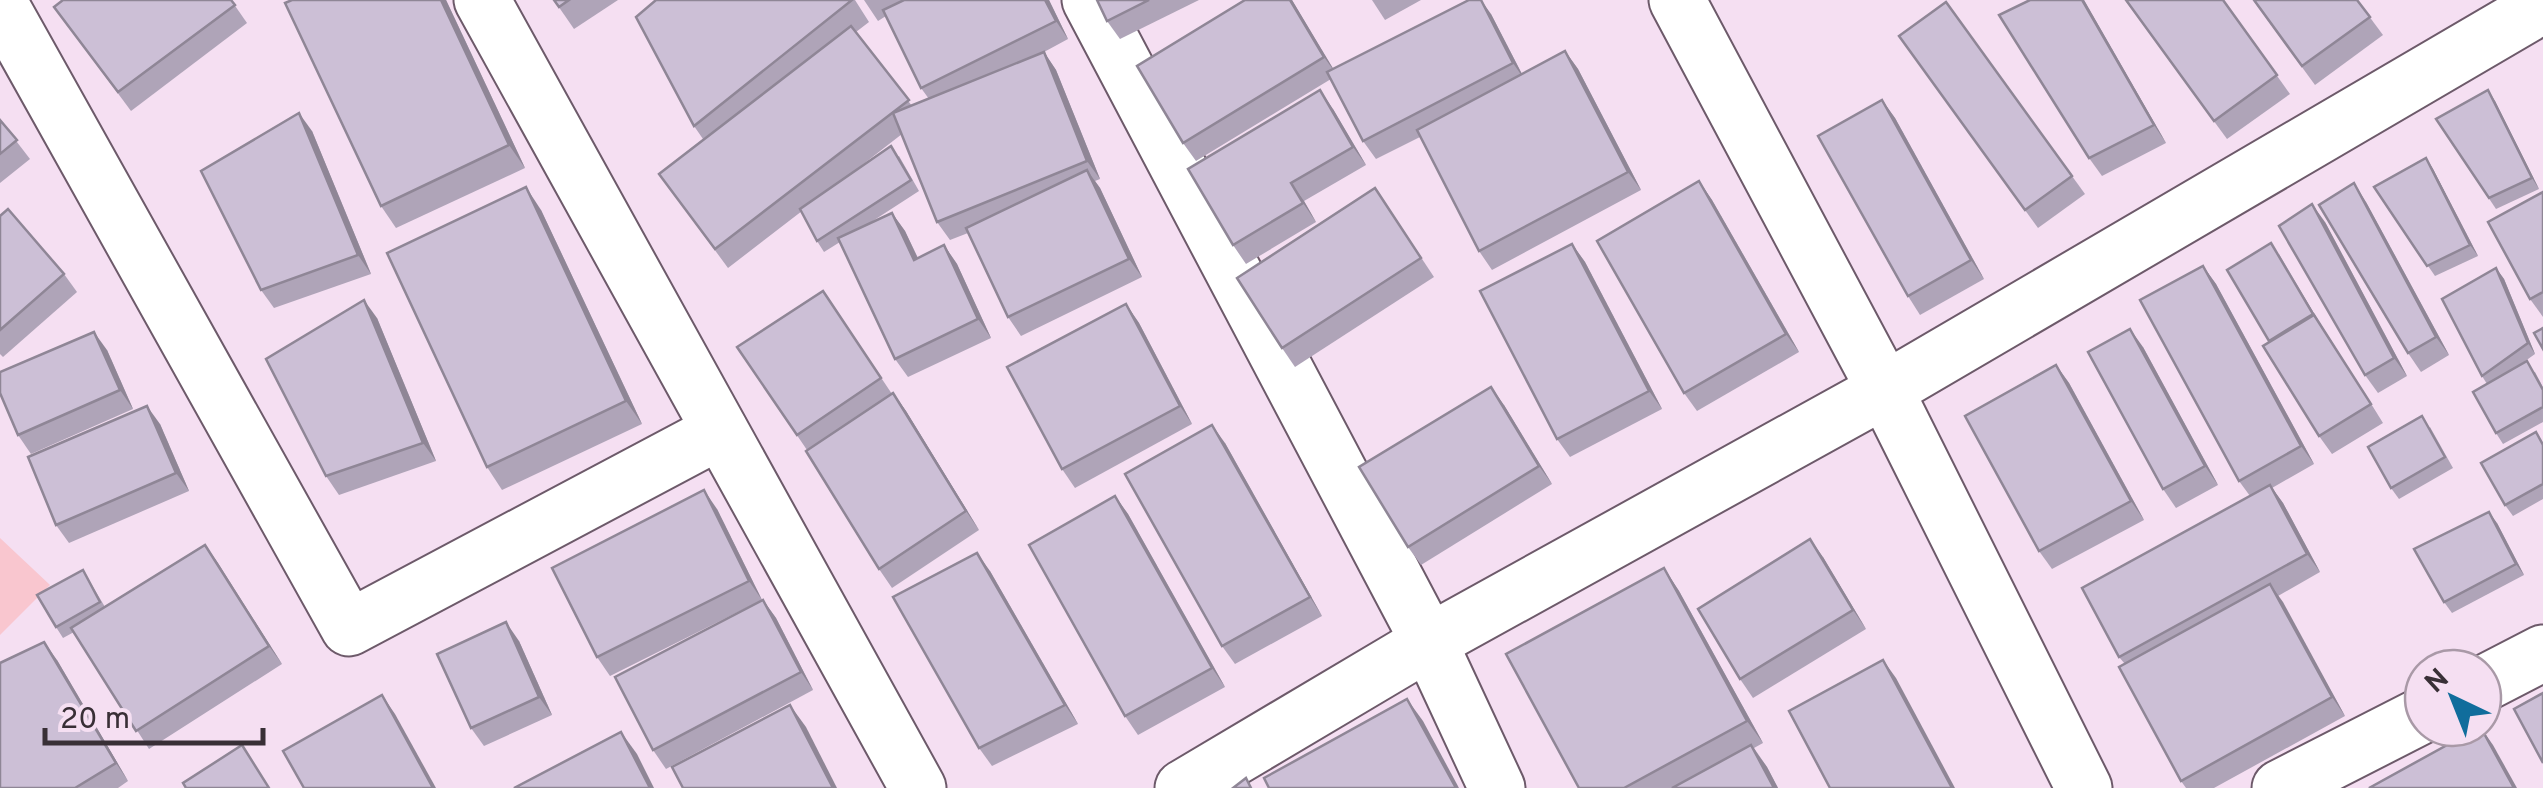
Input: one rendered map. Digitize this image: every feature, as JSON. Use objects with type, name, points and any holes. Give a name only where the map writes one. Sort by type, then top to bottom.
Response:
[{"type":"street","points":[[482,0],[918,788]]},
{"type":"street","points":[[1090,0],[1429,642],[1497,788]]},
{"type":"street","points":[[1677,0],[1885,390],[2084,788]]},
{"type":"street","points":[[0,4],[349,628],[720,430]]},
{"type":"street","points":[[1183,788],[1429,642],[1885,390],[2543,5]]},
{"type":"street","points":[[2503,674],[2543,653]]},
{"type":"street","points":[[2280,788],[2403,724]]},
{"type":"shaded area","points":[[0,538],[50,585],[0,635]]},
{"type":"building","points":[[63,0],[231,0],[235,5],[118,92],[54,7]]},
{"type":"building","points":[[441,0],[509,145],[381,206],[285,3]]},
{"type":"building","points":[[656,0],[852,0],[694,126],[636,17]]},
{"type":"building","points":[[904,0],[1045,0],[1056,21],[921,88],[883,10]]},
{"type":"building","points":[[1097,0],[1149,0],[1107,21]]},
{"type":"building","points":[[1245,0],[1290,0],[1324,57],[1183,143],[1137,66]]},
{"type":"building","points":[[1469,0],[1481,0],[1513,63],[1363,141],[1327,72]]},
{"type":"building","points":[[2030,0],[2082,0],[2154,125],[2089,158],[1999,15]]},
{"type":"building","points":[[2126,0],[2223,0],[2277,75],[2214,121]]},
{"type":"building","points":[[2254,0],[2357,0],[2370,17],[2302,66]]},
{"type":"building","points":[[1946,2],[2072,176],[2025,210],[1899,36]]},
{"type":"building","points":[[851,26],[909,100],[715,249],[659,174]]},
{"type":"building","points":[[1565,51],[1628,172],[1479,251],[1417,130]]},
{"type":"building","points":[[1044,52],[1087,161],[937,222],[893,113]]},
{"type":"building","points":[[1320,90],[1353,147],[1291,183],[1303,203],[1233,245],[1188,169]]},
{"type":"building","points":[[2488,90],[2532,178],[2489,198],[2436,119]]},
{"type":"building","points":[[1882,100],[1971,260],[1908,296],[1818,136]]},
{"type":"building","points":[[299,113],[358,255],[261,290],[201,171]]},
{"type":"building","points":[[0,120],[17,140],[0,154]]},
{"type":"building","points":[[891,146],[911,180],[817,241],[800,209]]},
{"type":"building","points":[[2426,158],[2470,245],[2427,266],[2374,187]]},
{"type":"building","points":[[1087,170],[1129,259],[1008,317],[966,228]]},
{"type":"building","points":[[1699,181],[1786,334],[1684,393],[1597,241]]},
{"type":"building","points":[[2354,183],[2436,337],[2408,353],[2319,205]]},
{"type":"building","points":[[526,187],[626,401],[487,467],[387,253]]},
{"type":"building","points":[[1375,188],[1421,258],[1282,348],[1237,278]]},
{"type":"building","points":[[2543,192],[2543,292],[2530,299],[2488,222]]},
{"type":"building","points":[[2312,204],[2394,358],[2365,375],[2279,226]]},
{"type":"building","points":[[8,209],[64,274],[0,330],[0,216]]},
{"type":"building","points":[[892,213],[914,260],[944,245],[978,319],[895,359],[838,238]]},
{"type":"building","points":[[2271,243],[2313,314],[2269,341],[2227,270]]},
{"type":"building","points":[[1572,244],[1649,391],[1557,439],[1480,291]]},
{"type":"building","points":[[2203,266],[2301,446],[2239,481],[2140,300]]},
{"type":"building","points":[[2496,268],[2528,343],[2482,376],[2442,299]]},
{"type":"building","points":[[823,291],[881,378],[797,435],[737,347]]},
{"type":"building","points":[[364,300],[423,443],[326,476],[266,359]]},
{"type":"building","points":[[1126,304],[1180,406],[1062,469],[1007,367]]},
{"type":"building","points":[[2314,315],[2371,404],[2319,436],[2263,346]]},
{"type":"building","points":[[2543,328],[2543,349],[2534,333]]},
{"type":"building","points":[[2130,329],[2205,466],[2163,489],[2088,352]]},
{"type":"building","points":[[94,332],[120,390],[18,435],[0,393],[0,372]]},
{"type":"building","points":[[2527,361],[2543,390],[2543,407],[2496,433],[2473,392]]},
{"type":"building","points":[[2056,365],[2131,501],[2039,551],[1965,416]]},
{"type":"building","points":[[1491,387],[1539,466],[1408,547],[1359,467]]},
{"type":"building","points":[[893,393],[966,511],[879,569],[806,451]]},
{"type":"building","points":[[147,406],[176,473],[56,525],[28,457]]},
{"type":"building","points":[[2422,416],[2445,457],[2391,488],[2368,447]]},
{"type":"building","points":[[1212,425],[1310,597],[1222,646],[1125,474]]},
{"type":"building","points":[[2536,432],[2543,445],[2543,484],[2505,505],[2481,463]]},
{"type":"building","points":[[2270,485],[2307,554],[2119,657],[2082,588]]},
{"type":"building","points":[[704,490],[749,581],[597,657],[552,568]]},
{"type":"building","points":[[1115,496],[1212,668],[1125,716],[1029,545]]},
{"type":"building","points":[[2489,512],[2516,564],[2444,602],[2414,549]]},
{"type":"building","points":[[1810,539],[1853,610],[1740,679],[1698,609]]},
{"type":"building","points":[[205,545],[269,646],[136,731],[71,628]]},
{"type":"building","points":[[977,553],[1065,705],[979,748],[893,597]]},
{"type":"building","points":[[1664,568],[1747,721],[1624,788],[1579,788],[1506,654]]},
{"type":"building","points":[[83,570],[100,602],[56,627],[37,595]]},
{"type":"building","points":[[2270,584],[2332,697],[2181,781],[2119,667]]},
{"type":"building","points":[[763,600],[801,672],[653,750],[615,677]]},
{"type":"building","points":[[506,622],[539,697],[471,728],[437,654]]},
{"type":"building","points":[[44,642],[116,763],[75,788],[0,788],[0,663]]},
{"type":"building","points":[[1883,660],[1952,788],[1830,788],[1789,711]]},
{"type":"building","points":[[2543,693],[2543,763],[2514,709]]},
{"type":"building","points":[[382,695],[433,788],[304,788],[283,751]]},
{"type":"building","points":[[1407,699],[1456,788],[1269,788],[1264,778]]},
{"type":"building","points":[[790,705],[833,788],[683,788],[672,767]]},
{"type":"building","points":[[621,732],[650,788],[514,788]]},
{"type":"building","points":[[242,745],[269,788],[186,788],[183,783]]},
{"type":"building","points":[[1751,745],[1774,788],[1672,788]]},
{"type":"building","points":[[2442,748],[2492,748],[2514,788],[2369,788]]},
{"type":"building","points":[[1246,778],[1251,788],[1233,788]]}]
